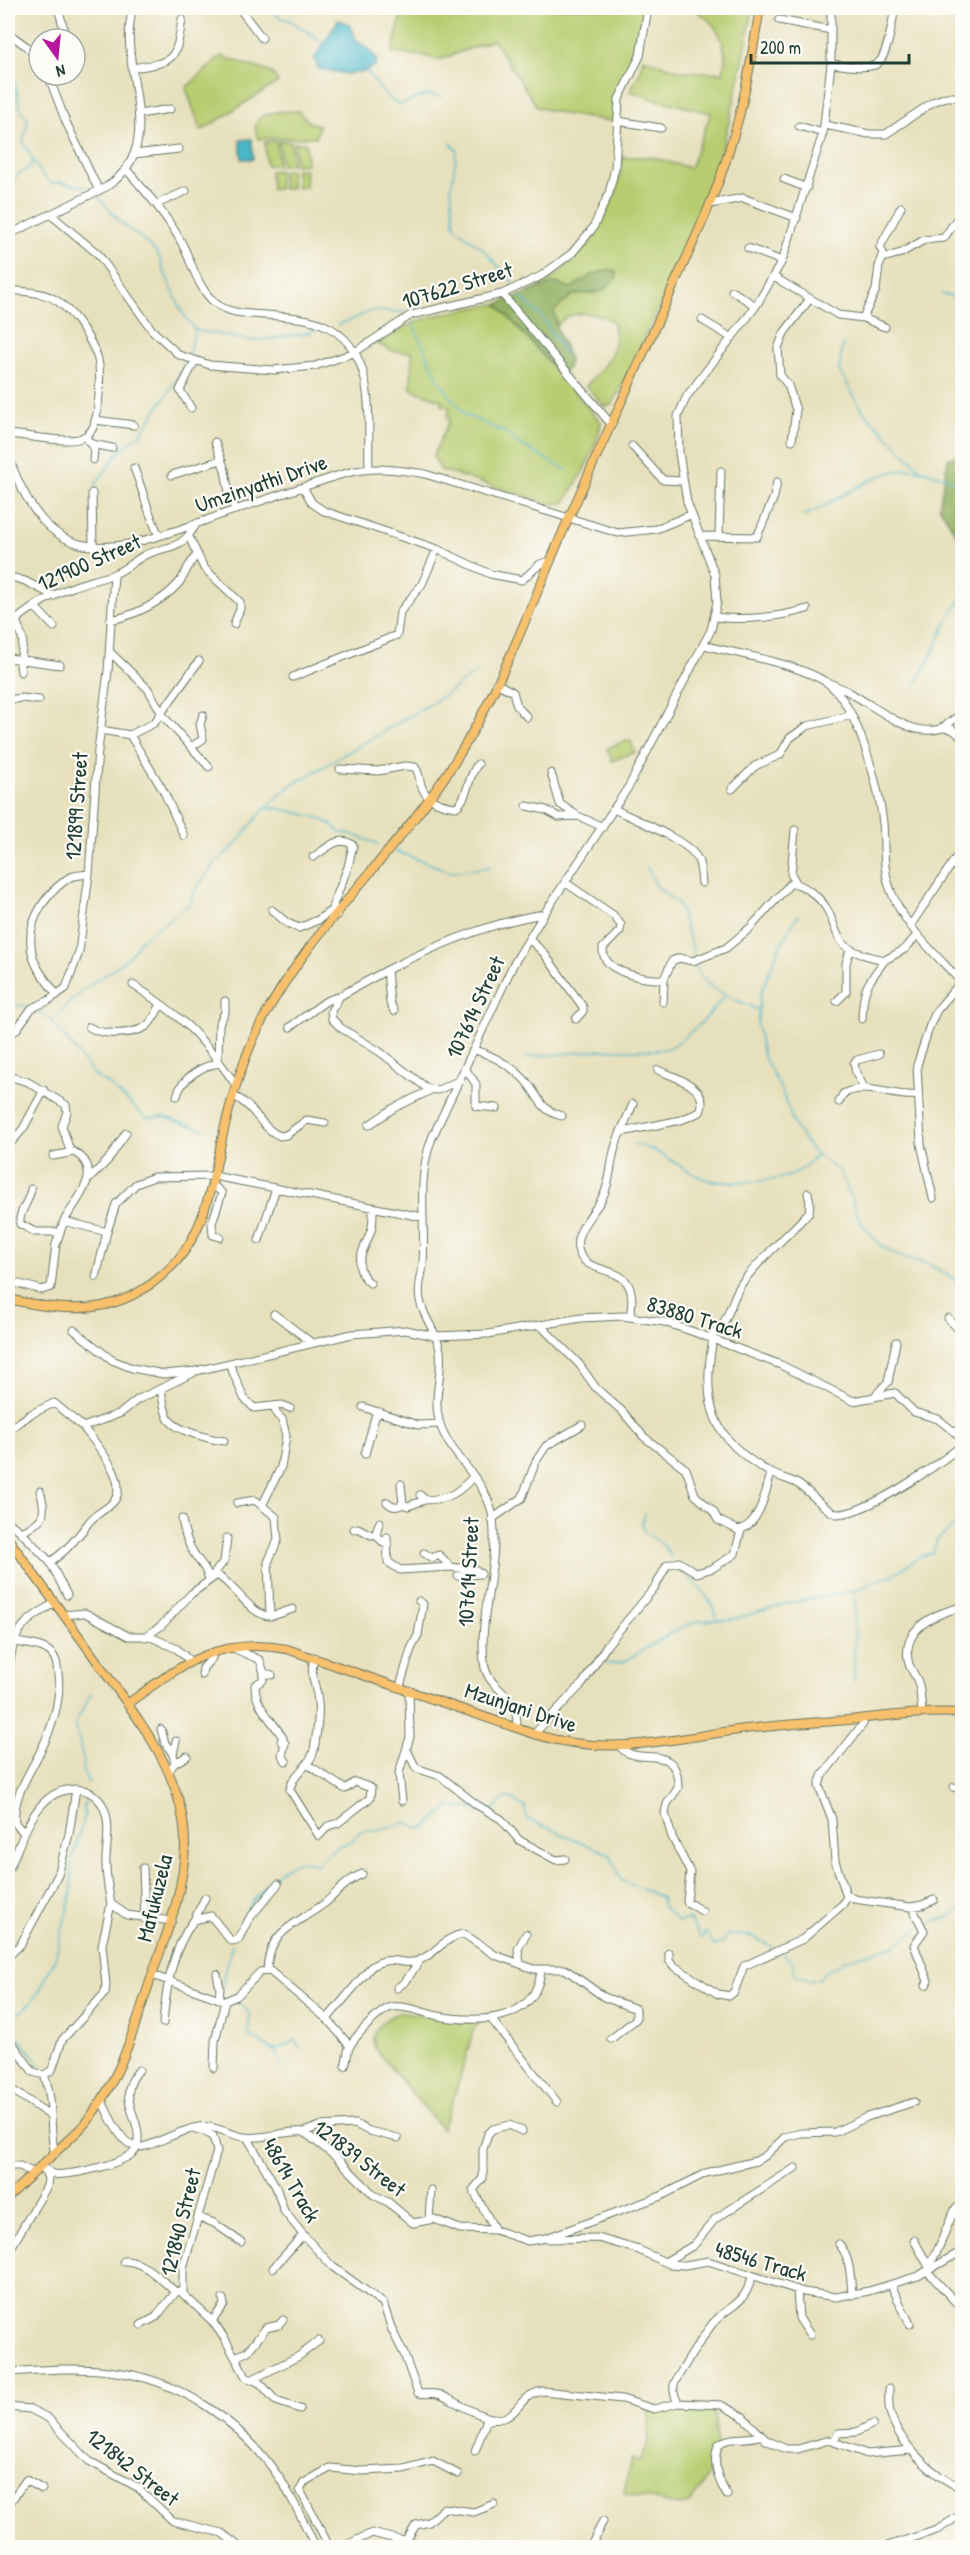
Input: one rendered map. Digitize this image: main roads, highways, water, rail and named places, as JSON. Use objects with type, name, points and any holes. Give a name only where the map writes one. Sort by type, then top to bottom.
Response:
[{"type":"main road","points":[[8,1299],[48,1308],[78,1310],[102,1307],[136,1294],[161,1276],[187,1248],[200,1222],[213,1180],[236,1085],[260,1025],[279,991],[335,912],[430,798],[462,749],[496,682],[710,204],[730,151],[742,107],[760,8]]},
{"type":"main road","name":"Mafukuzela","points":[[8,1538],[172,1767],[182,1814],[184,1845],[183,1867],[172,1921],[119,2068],[91,2117],[8,2197]]},
{"type":"main road","name":"Mzunjani Drive","points":[[127,1704],[190,1662],[231,1647],[254,1644],[314,1657],[534,1734],[559,1742],[590,1747],[657,1743],[743,1729],[922,1713],[963,1713]]},
{"type":"water","points":[[338,20],[351,27],[355,40],[369,49],[377,60],[376,65],[364,72],[348,74],[319,69],[314,59]]},
{"type":"water","points":[[252,139],[253,159],[242,159],[240,140]]},
{"type":"waterway","points":[[273,8],[280,18],[289,20],[325,43]]},
{"type":"waterway","points":[[366,70],[386,95],[401,105],[427,95],[443,97]]},
{"type":"waterway","points":[[8,74],[15,84],[21,109],[28,120],[23,142],[42,175],[51,183],[60,182],[86,187]]},
{"type":"waterway","points":[[451,143],[457,150],[451,190],[455,227],[484,250],[514,284]]},
{"type":"waterway","points":[[8,182],[31,166],[33,160]]},
{"type":"waterway","points":[[99,198],[121,223],[153,249],[161,261],[183,314],[195,330],[253,341],[303,334],[322,328]]},
{"type":"waterway","points":[[941,294],[962,298]]},
{"type":"waterway","points":[[520,297],[542,317],[565,354]]},
{"type":"waterway","points":[[338,325],[372,311],[405,312]]},
{"type":"waterway","points":[[413,324],[439,381],[455,402]]},
{"type":"waterway","points":[[188,356],[194,332]]},
{"type":"waterway","points":[[843,344],[839,370],[863,411],[922,471]]},
{"type":"waterway","points":[[95,485],[118,453],[141,433],[179,376],[186,360]]},
{"type":"waterway","points":[[456,403],[465,415],[506,433],[518,443],[556,465]]},
{"type":"waterway","points":[[558,465],[566,470]]},
{"type":"waterway","points":[[803,516],[868,481],[895,471],[922,470],[962,484]]},
{"type":"waterway","points":[[915,685],[962,598]]},
{"type":"waterway","points":[[52,1021],[83,991],[126,959],[139,941],[190,904],[193,893],[215,863],[234,846],[259,815],[287,788],[442,697],[479,670]]},
{"type":"waterway","points":[[266,809],[276,808],[316,817],[331,824],[340,833],[351,834],[378,844]]},
{"type":"waterway","points":[[395,851],[452,872],[490,867]]},
{"type":"waterway","points":[[647,867],[657,887],[678,904],[695,957]]},
{"type":"waterway","points":[[798,915],[780,946],[761,992],[757,1024],[763,1056],[781,1089],[795,1127],[812,1151],[841,1173],[861,1222],[880,1245],[899,1256],[928,1264],[962,1283]]},
{"type":"waterway","points":[[694,964],[705,981],[712,987],[758,1010]]},
{"type":"waterway","points":[[525,1057],[594,1050],[665,1049],[676,1044],[701,1023],[726,995]]},
{"type":"waterway","points":[[8,1004],[28,1007]]},
{"type":"waterway","points":[[35,1010],[52,1021],[95,1076],[110,1085],[146,1118],[164,1117],[205,1130]]},
{"type":"waterway","points":[[634,1144],[660,1154],[700,1177],[734,1182],[787,1176],[799,1171],[818,1155]]},
{"type":"waterway","points":[[607,1664],[623,1662],[682,1627],[699,1621],[734,1619],[790,1603],[856,1590],[898,1572],[921,1556],[933,1553],[937,1540],[955,1525],[956,1519],[962,1513]]},
{"type":"waterway","points":[[645,1514],[642,1524],[644,1532],[662,1544],[671,1556]]},
{"type":"waterway","points":[[676,1566],[706,1595],[716,1617]]},
{"type":"waterway","points":[[854,1681],[855,1592]]},
{"type":"waterway","points":[[89,1783],[82,1770],[84,1763],[75,1723],[91,1694]]},
{"type":"waterway","points":[[492,1811],[505,1798],[513,1799],[525,1807],[527,1819],[609,1854],[622,1881],[661,1897],[664,1908],[679,1922],[689,1919],[701,1938],[704,1937],[704,1933],[707,1933],[714,1946],[723,1943],[727,1935],[752,1936],[772,1947]]},
{"type":"waterway","points":[[8,2017],[24,2010],[39,1992],[55,1958],[72,1891],[71,1862],[85,1815],[83,1807],[86,1802]]},
{"type":"waterway","points":[[234,1937],[255,1898],[266,1884],[291,1864],[304,1861],[316,1865],[332,1850],[351,1841],[362,1830],[378,1831],[407,1822],[421,1829],[427,1827],[450,1806],[468,1807],[481,1812]]},
{"type":"waterway","points":[[925,1925],[949,1917],[962,1908]]},
{"type":"waterway","points":[[782,1954],[791,1960],[796,1975],[809,1981],[819,1979],[826,1971],[844,1960],[894,1946],[919,1928]]},
{"type":"waterway","points":[[223,1986],[232,1945]]},
{"type":"waterway","points":[[237,2000],[250,2014],[248,2035],[276,2052],[281,2065]]},
{"type":"waterway","points":[[8,2026],[32,2054],[42,2070]]},
{"type":"waterway","points":[[271,2049],[279,2049],[295,2040],[301,2049]]}]
